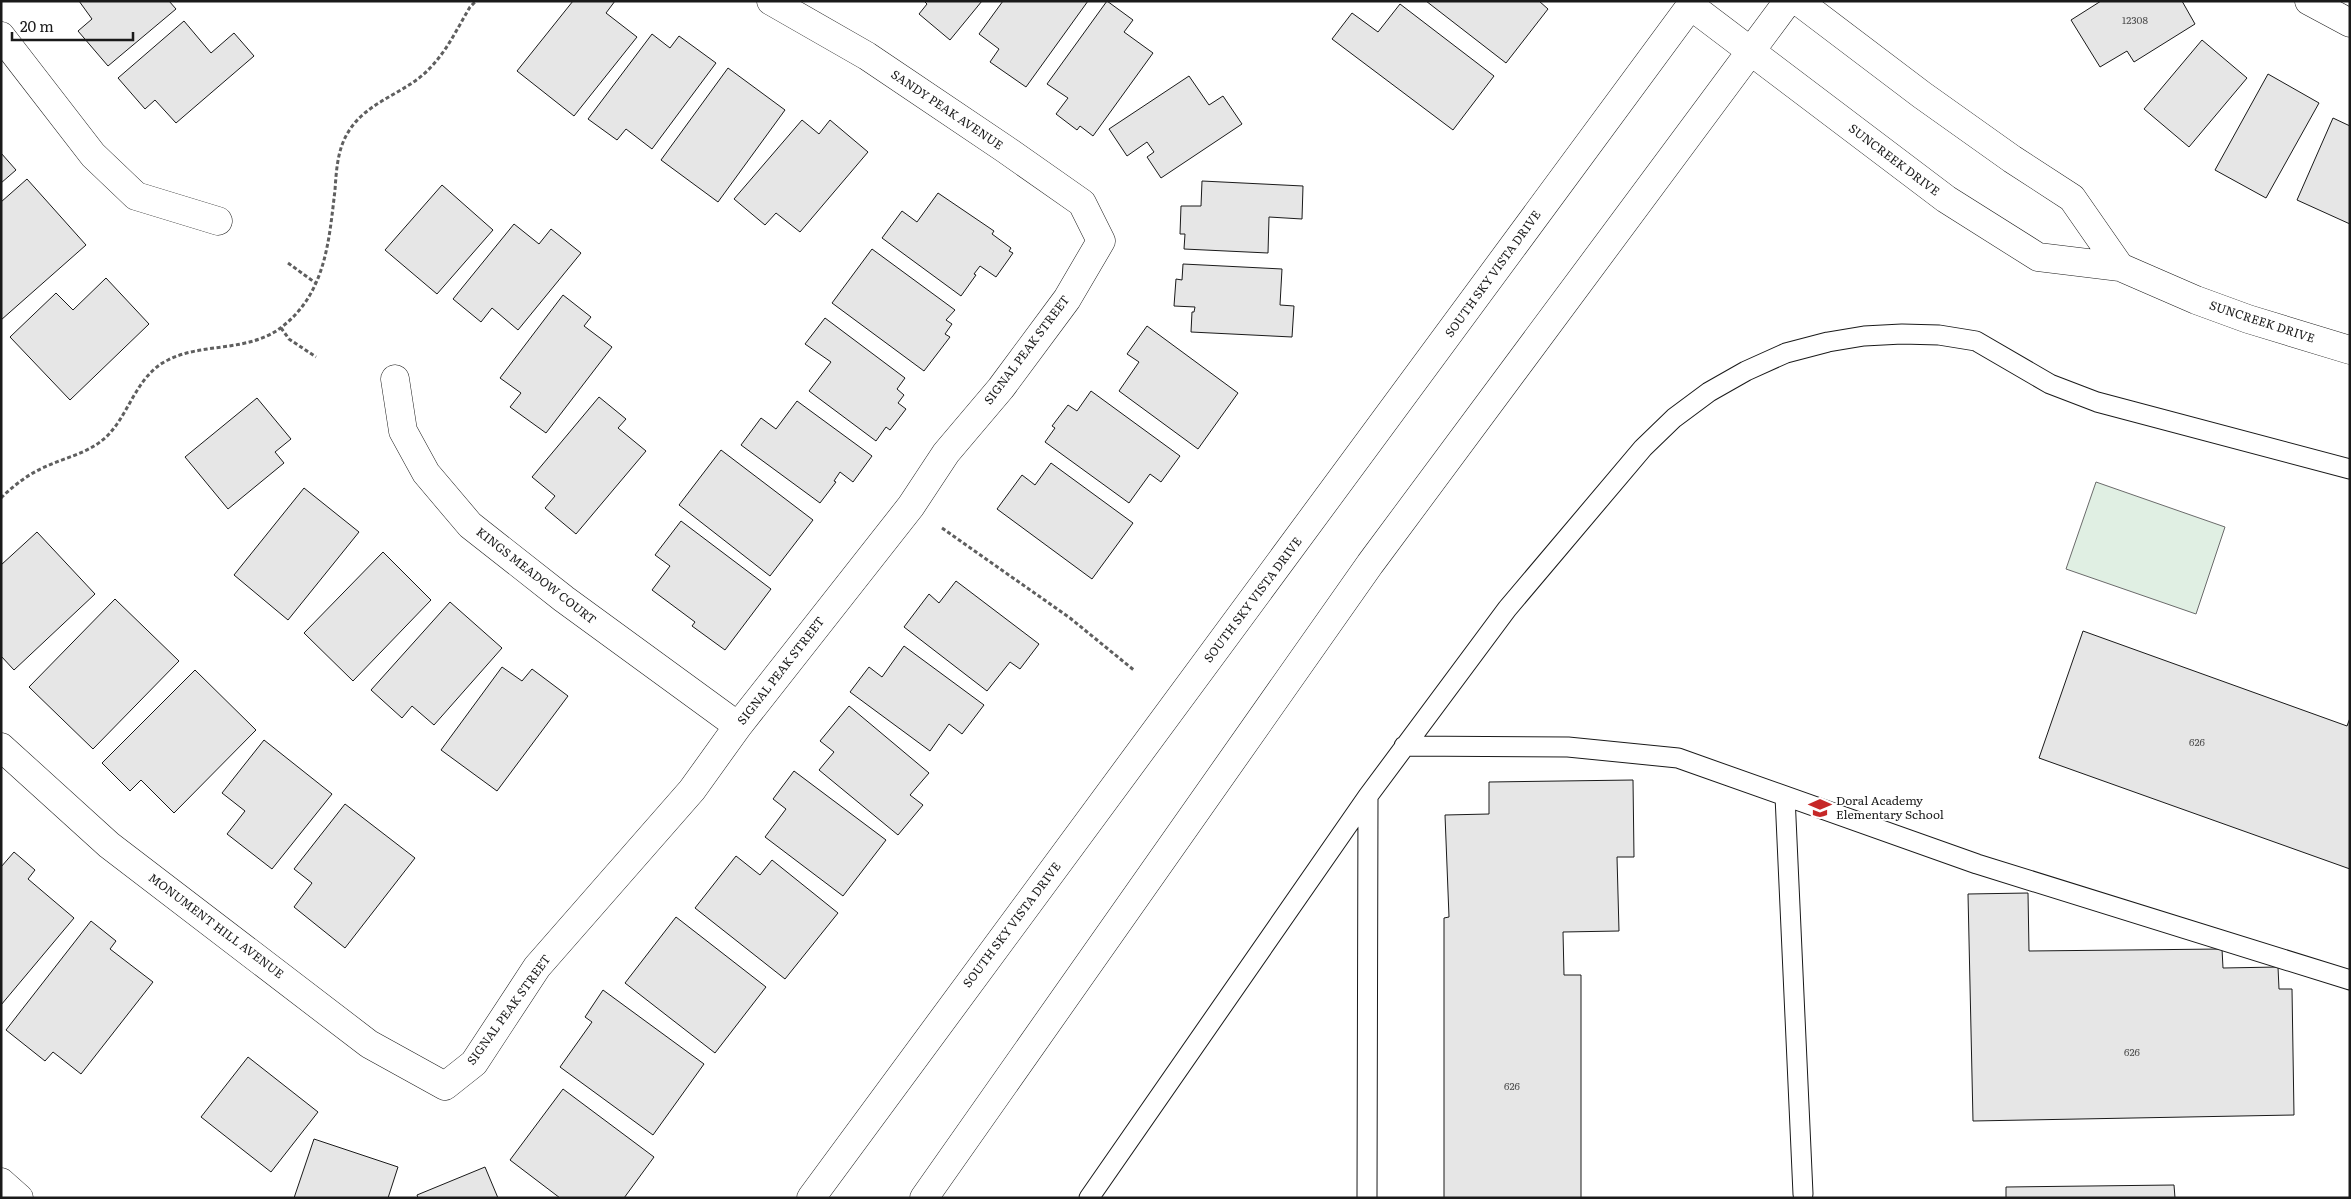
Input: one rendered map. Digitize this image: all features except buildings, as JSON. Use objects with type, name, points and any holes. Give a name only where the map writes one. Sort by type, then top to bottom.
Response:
[{"type":"street","name":"SANDY PEAK AVENUE","points":[[771,1],[866,56],[1082,203],[1101,241]]},
{"type":"street","points":[[924,1198],[1370,564],[1788,1]]},
{"type":"street","points":[[1798,1],[1922,95],[2012,159],[2072,198],[2120,267]]},
{"type":"street","points":[[2309,1],[2350,23]]},
{"type":"street","name":"SUNCREEK DRIVE","points":[[1693,4],[1752,52],[1946,199],[2038,257],[2120,267],[2205,304],[2350,350]]},
{"type":"street","name":"SOUTH SKY VISTA DRIVE","points":[[811,1198],[1693,4]]},
{"type":"street","points":[[1,36],[93,155],[136,196],[218,221]]},
{"type":"street","name":"SIGNAL PEAK STREET","points":[[445,1086],[474,1063],[537,967],[692,790],[738,726],[911,506],[946,453],[1001,388],[1067,299],[1101,241]]},
{"type":"street","name":"KINGS MEADOW COURT","points":[[395,379],[403,431],[426,473],[470,525],[564,599],[738,726]]},
{"type":"street","name":"MONUMENT HILL AVENUE","points":[[1,747],[110,845],[369,1044],[445,1086]]},
{"type":"street","points":[[1,1182],[19,1198]]},
{"type":"lane","points":[[1089,1198],[1368,796],[1507,608],[1643,448],[1674,418],[1709,392],[1746,370],[1786,353],[1828,342],[1864,336],[1902,334],[1976,341],[2050,384],[2081,397],[2350,469]]},
{"type":"lane","points":[[1404,746],[1568,746],[1678,758],[1977,864],[2350,980]]},
{"type":"lane","points":[[1367,1198],[1368,796]]},
{"type":"lane","points":[[1785,796],[1803,1194]]},
{"type":"path","points":[[1,498],[28,476],[47,466],[88,451],[105,438],[118,422],[144,378],[156,366],[184,355],[242,344],[282,328],[301,308],[317,284],[328,240],[342,145],[350,130],[374,105],[420,77],[431,67],[446,49],[470,7],[476,1]]},
{"type":"path","points":[[288,263],[317,284]]},
{"type":"path","points":[[282,328],[289,339],[316,357]]},
{"type":"path","points":[[942,528],[1011,575],[1047,604],[1077,623],[1134,671]]},
{"type":"green space","points":[[2096,482],[2225,527],[2196,614],[2066,569]]},
{"type":"place","name":"Doral Academy Elementary School","points":[[1820,808]]}]
